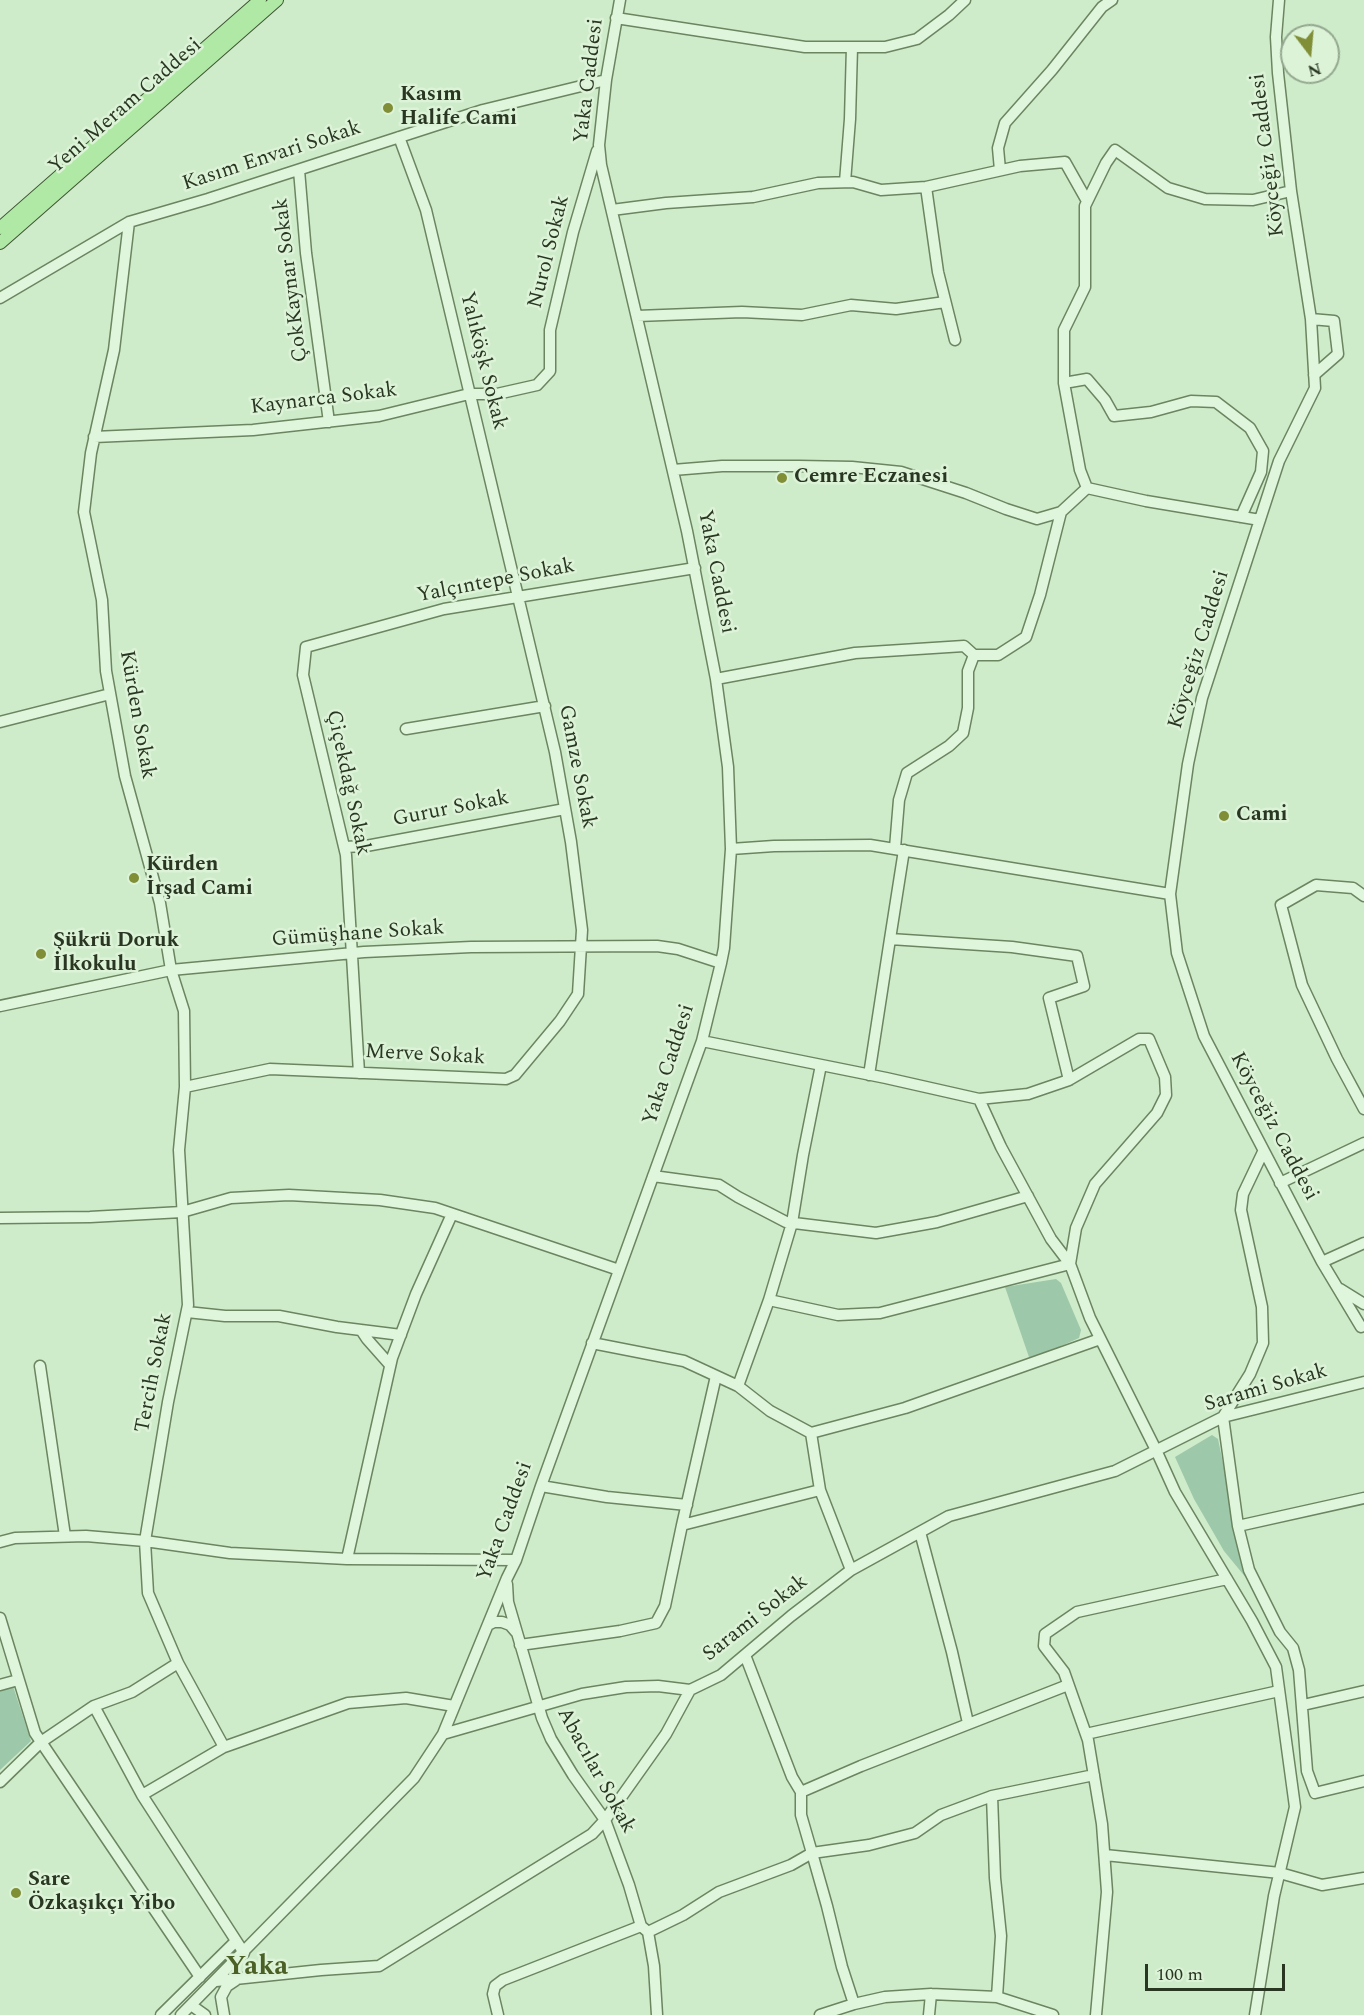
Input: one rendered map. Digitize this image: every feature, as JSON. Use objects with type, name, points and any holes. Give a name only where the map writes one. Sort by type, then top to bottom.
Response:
[{"type":"main road","name":"Yeni Meram Caddesi","points":[[0,228],[246,4],[260,0]]},
{"type":"main road","name":"Yeni Meram Caddesi","points":[[0,243],[277,0]]},
{"type":"street","name":"Yaka Caddesi","points":[[181,2015],[414,1778],[443,1734],[516,1560],[540,1486],[702,1041],[721,963],[731,849],[728,767],[716,679],[695,568],[601,165],[599,145],[606,80],[620,0]]},
{"type":"street","points":[[616,18],[806,47],[885,47],[917,39],[965,0]]},
{"type":"street","points":[[1000,170],[998,148],[1005,123],[1052,70],[1098,4],[1112,0]]},
{"type":"street","name":"Köyceğiz Caddesi","points":[[1279,0],[1276,37],[1278,73],[1291,191],[1311,319],[1315,388],[1279,460],[1202,698],[1188,764],[1170,894],[1177,952],[1204,1036],[1322,1262],[1363,1330]]},
{"type":"street","points":[[846,182],[852,47]]},
{"type":"street","name":"Kasım Envari Sokak","points":[[0,298],[129,222],[208,200],[483,110],[606,80]]},
{"type":"street","name":"Yalıköşk Sokak","points":[[399,137],[426,210],[519,596]]},
{"type":"street","name":"Nurol Sokak","points":[[550,370],[550,330],[573,232],[599,145]]},
{"type":"street","points":[[1087,488],[1080,470],[1064,383],[1064,330],[1085,287],[1084,206],[1106,163],[1115,150],[1168,188],[1205,199],[1253,200],[1291,191]]},
{"type":"street","points":[[612,210],[666,203],[753,197],[818,183],[853,182],[881,190],[926,188],[1020,166],[1065,162],[1087,201]]},
{"type":"street","name":"ÇokKaynar Sokak","points":[[299,170],[306,253],[329,422]]},
{"type":"street","points":[[926,188],[945,302],[955,340]]},
{"type":"street","name":"Kürden Sokak","points":[[129,222],[114,350],[94,437],[84,512],[102,600],[106,671],[125,776],[160,903],[171,970],[184,1011],[184,1088],[179,1150],[182,1212]]},
{"type":"street","points":[[637,316],[742,312],[802,315],[851,305],[896,309],[945,302]]},
{"type":"street","points":[[1311,319],[1334,321],[1338,354],[1314,375]]},
{"type":"street","name":"Kaynarca Sokak","points":[[94,437],[254,430],[379,416],[470,394],[497,394],[537,385],[550,370]]},
{"type":"street","points":[[1064,383],[1087,379],[1105,400],[1114,416],[1151,412],[1191,401],[1216,402],[1250,428],[1263,451],[1261,472],[1241,517]]},
{"type":"street","points":[[673,470],[722,466],[852,467],[901,472],[1037,519],[1061,512],[1087,488]]},
{"type":"street","points":[[1087,488],[1146,501],[1260,520]]},
{"type":"street","points":[[716,679],[855,653],[964,646],[974,655],[998,655],[1026,637],[1040,595],[1061,512]]},
{"type":"street","name":"Yalçıntepe Sokak","points":[[306,647],[444,609],[695,568]]},
{"type":"street","name":"Gamze Sokak","points":[[519,596],[555,752],[581,919],[582,947]]},
{"type":"street","name":"Çiçekdağ Sokak","points":[[306,647],[303,675],[344,847],[358,1073]]},
{"type":"street","points":[[869,1075],[890,939],[900,849],[899,800],[907,772],[949,746],[963,733],[968,708],[968,671],[974,655]]},
{"type":"street","points":[[0,722],[111,694]]},
{"type":"street","points":[[406,729],[545,706]]},
{"type":"street","name":"Gurur Sokak","points":[[344,847],[366,846],[565,809]]},
{"type":"street","points":[[731,849],[870,844],[1170,894]]},
{"type":"street","points":[[1364,896],[1353,888],[1316,885],[1281,905],[1302,985],[1364,1109]]},
{"type":"street","points":[[890,939],[1012,947],[1077,956],[1084,986],[1049,998],[1069,1080]]},
{"type":"street","name":"Gümüşhane Sokak","points":[[0,1006],[171,970],[471,946],[657,946],[678,949],[721,963]]},
{"type":"street","name":"Merve Sokak","points":[[184,1088],[270,1069],[491,1079],[506,1079],[515,1076],[560,1021],[578,994],[582,947]]},
{"type":"street","points":[[702,1041],[979,1099],[1028,1094],[1069,1080],[1139,1039],[1149,1039],[1165,1077],[1166,1095],[1157,1113],[1095,1184],[1076,1228],[1070,1264]]},
{"type":"street","points":[[738,1386],[769,1300],[792,1223],[821,1065]]},
{"type":"street","points":[[979,1099],[1001,1147],[1051,1239],[1070,1264],[1090,1318],[1175,1492],[1252,1621],[1276,1667],[1295,1807],[1280,1873],[1255,2015]]},
{"type":"street","points":[[1280,1183],[1364,1143]]},
{"type":"street","points":[[1263,1152],[1243,1194],[1241,1210],[1262,1307],[1263,1343],[1250,1374],[1223,1417],[1238,1526],[1249,1570],[1280,1632],[1293,1648],[1299,1670],[1307,1771],[1315,1792]]},
{"type":"street","points":[[653,1176],[719,1185],[786,1222],[876,1233],[937,1222],[1028,1196]]},
{"type":"street","points":[[1,1214],[90,1217],[182,1212],[231,1198],[290,1196],[380,1200],[435,1208],[619,1270]]},
{"type":"street","name":"Tercih Sokak","points":[[182,1212],[188,1305],[168,1402],[145,1541],[148,1593],[178,1663],[224,1747]]},
{"type":"street","points":[[347,1559],[390,1365],[416,1294],[452,1214]]},
{"type":"street","points":[[1322,1262],[1364,1244]]},
{"type":"street","points":[[769,1300],[838,1315],[880,1313],[1070,1264]]},
{"type":"street","name":"Köyceğiz Caddesi","points":[[1337,1287],[1364,1304]]},
{"type":"street","points":[[187,1312],[225,1316],[279,1316],[401,1335]]},
{"type":"street","points":[[1363,1330],[1361,1317],[1364,1312]]},
{"type":"street","points":[[361,1330],[390,1365]]},
{"type":"street","points":[[592,1343],[684,1361],[738,1386],[770,1412],[811,1433],[906,1408],[1100,1339]]},
{"type":"street","points":[[40,1366],[65,1536]]},
{"type":"street","points":[[520,1645],[620,1631],[656,1623],[665,1606],[716,1376]]},
{"type":"street","name":"Sarami Sokak","points":[[690,1690],[721,1675],[790,1616],[851,1570],[950,1516],[1115,1471],[1223,1417],[1363,1381]]},
{"type":"street","points":[[811,1433],[820,1490],[851,1570]]},
{"type":"street","points":[[540,1486],[607,1497],[687,1505]]},
{"type":"street","points":[[682,1525],[820,1490]]},
{"type":"street","points":[[1238,1526],[1364,1498]]},
{"type":"street","points":[[920,1532],[952,1652],[968,1724]]},
{"type":"street","points":[[0,1542],[15,1538],[65,1536],[145,1541],[230,1553],[347,1559],[516,1560]]},
{"type":"street","name":"Abacılar Sokak","points":[[507,1578],[508,1602],[542,1719],[552,1739],[604,1820],[629,1885],[654,1966],[657,2015]]},
{"type":"street","points":[[1096,2015],[1107,1892],[1102,1824],[1086,1734],[1064,1672],[1044,1646],[1045,1634],[1077,1612],[1227,1579]]},
{"type":"street","points":[[0,1618],[35,1733],[200,1977]]},
{"type":"street","points":[[488,1625],[502,1622],[510,1625],[517,1633]]},
{"type":"street","points":[[745,1655],[792,1777],[801,1792],[801,1815],[854,2004]]},
{"type":"street","points":[[0,1782],[41,1742],[94,1706],[132,1692],[178,1663]]},
{"type":"street","points":[[0,1685],[18,1680]]},
{"type":"street","points":[[801,1792],[1068,1685]]},
{"type":"street","points":[[215,1981],[379,1966],[592,1834],[666,1734],[690,1690],[658,1686],[626,1687],[582,1694],[443,1734]]},
{"type":"street","points":[[1086,1734],[1279,1691]]},
{"type":"street","points":[[1303,1706],[1364,1691]]},
{"type":"street","points":[[142,1795],[224,1747],[348,1703],[406,1698],[454,1706]]},
{"type":"street","points":[[94,1706],[142,1795],[244,1953]]},
{"type":"street","points":[[498,2015],[493,1994],[495,1986],[503,1980],[683,1915],[719,1892],[791,1865],[812,1853],[869,1845],[915,1833],[941,1815],[992,1796],[1094,1775]]},
{"type":"street","points":[[1294,1797],[1364,1781]]},
{"type":"street","points":[[992,1796],[995,1878],[1001,1936],[997,1997]]},
{"type":"street","points":[[1105,1855],[1280,1873],[1322,1885],[1364,1878]]},
{"type":"street","points":[[161,2015],[236,1941]]},
{"type":"street","points":[[224,2015],[221,1997],[226,1986],[239,1978]]},
{"type":"street","points":[[930,2015],[931,1994]]},
{"type":"street","points":[[820,2015],[885,1997],[931,1994],[997,1997],[1053,2015]]},
{"type":"street","points":[[191,2005],[205,2015]]},
{"type":"green space","points":[[1056,1279],[1061,1283],[1081,1330],[1079,1338],[1030,1360],[1005,1287]]},
{"type":"green space","points":[[1212,1435],[1218,1439],[1247,1579],[1224,1551],[1194,1499],[1175,1457]]},
{"type":"green space","points":[[13,1686],[31,1741],[0,1770],[0,1689]]},
{"type":"place","name":"Kasım Halife Cami","points":[[388,108]]},
{"type":"place","name":"Cemre Eczanesi","points":[[782,478]]},
{"type":"place","name":"Cami","points":[[1224,816]]},
{"type":"place","name":"Kürden İrşad Cami","points":[[134,878]]},
{"type":"place","name":"Şükrü Doruk İlkokulu","points":[[41,954]]},
{"type":"place","name":"Sare Özkaşıkçı Yibo","points":[[16,1893]]},
{"type":"district","name":"Yaka","points":[[257,1969]]}]
